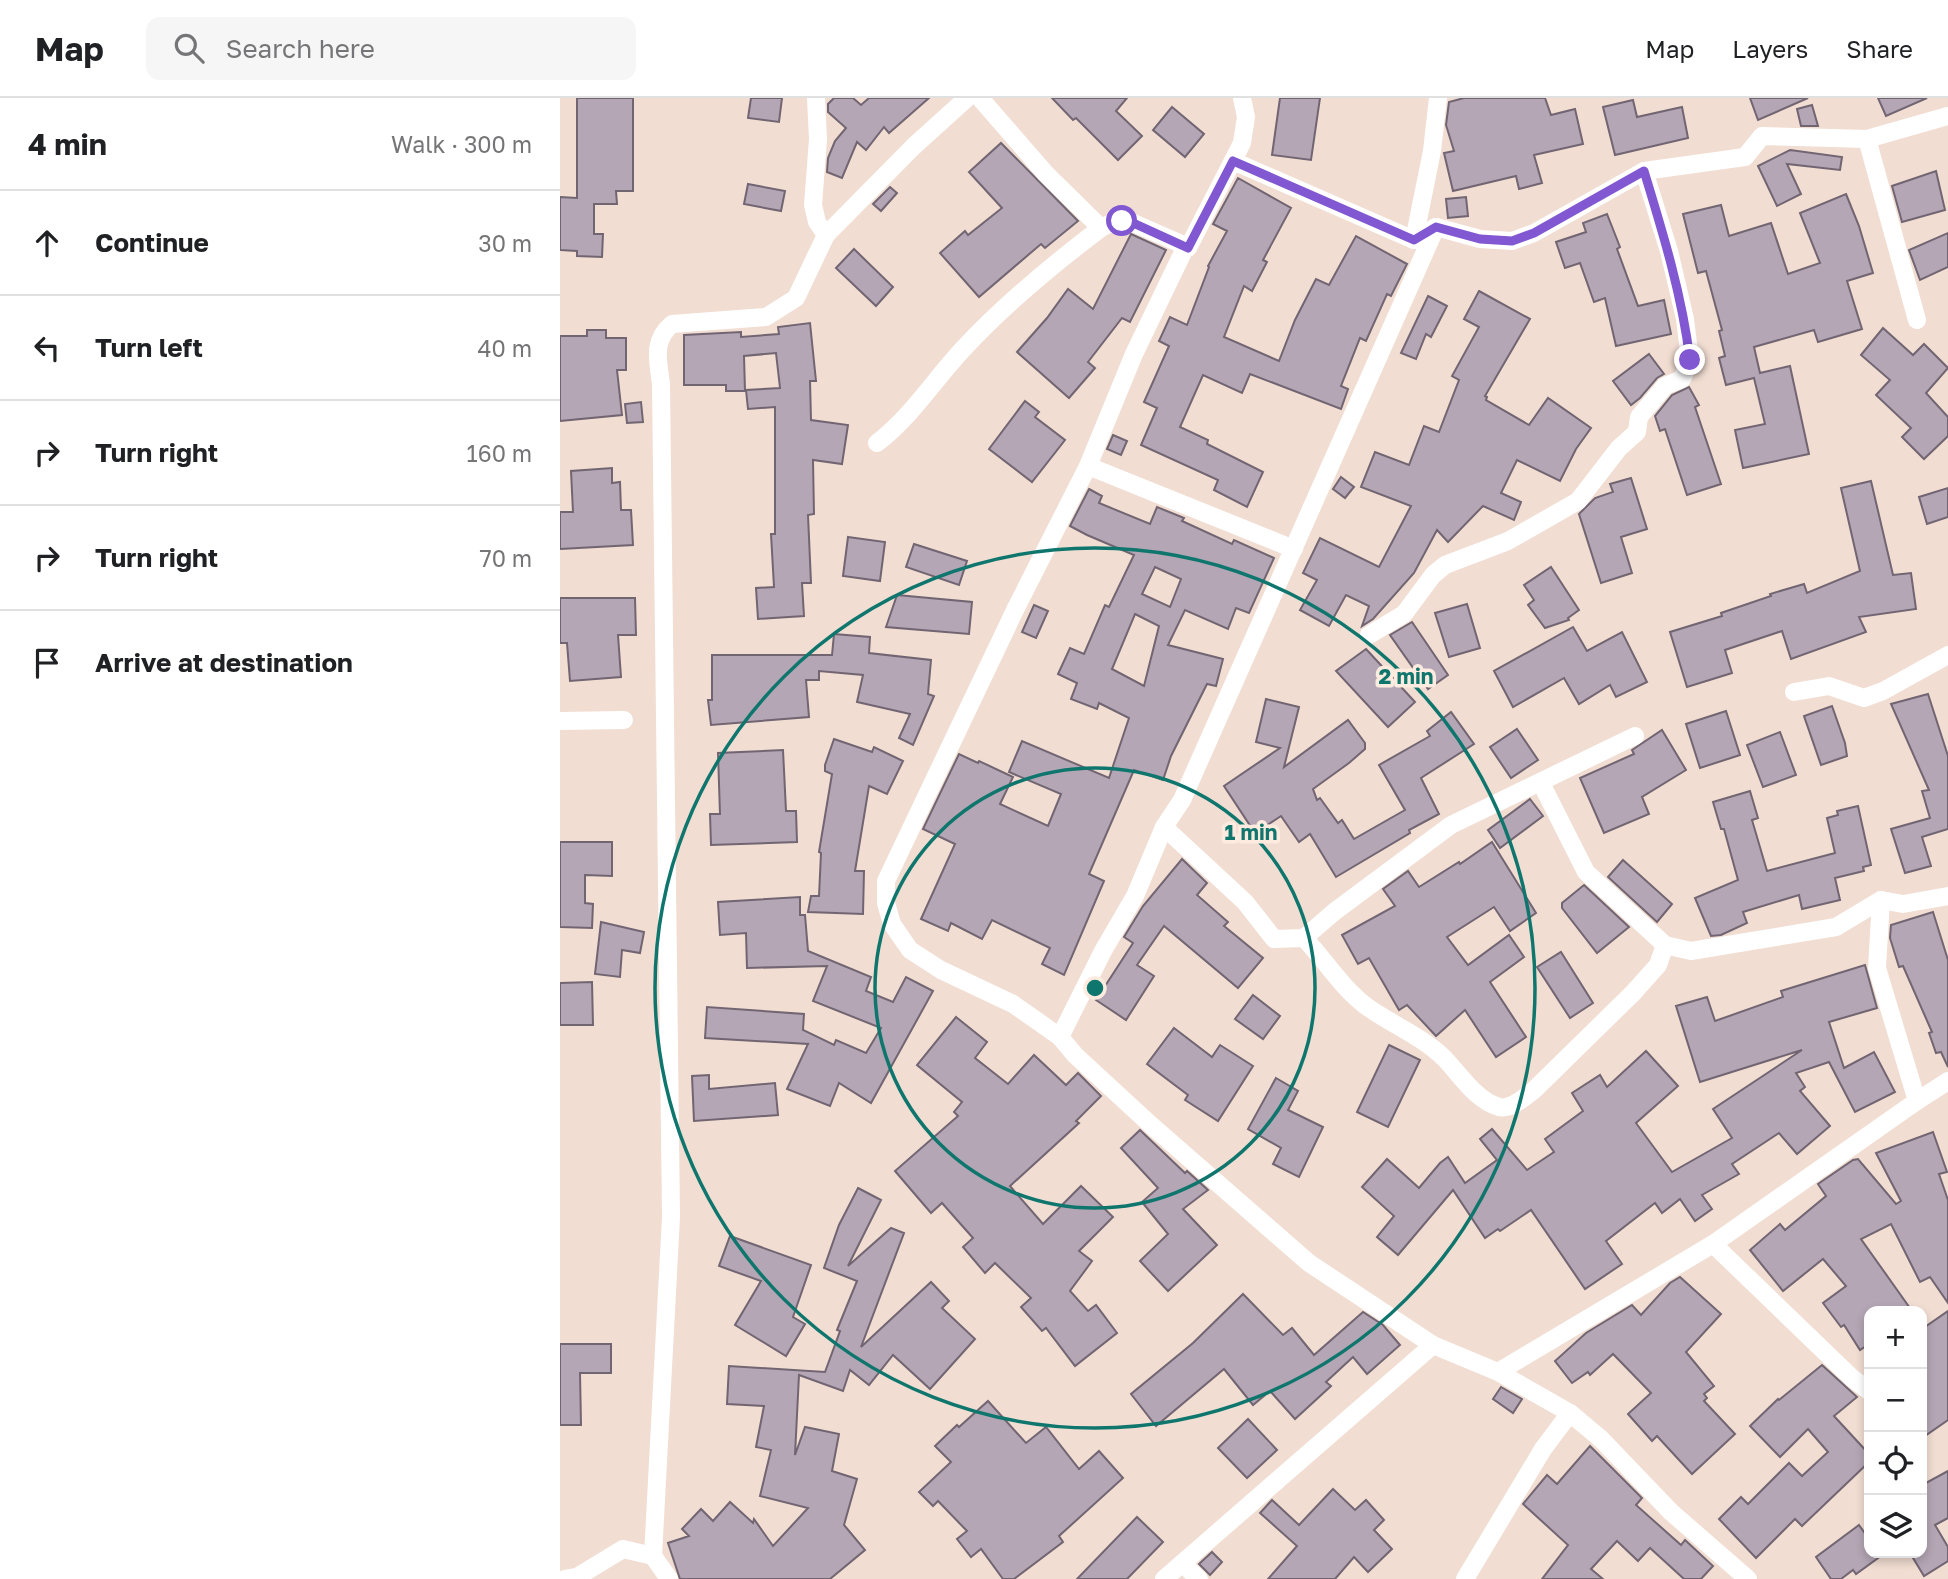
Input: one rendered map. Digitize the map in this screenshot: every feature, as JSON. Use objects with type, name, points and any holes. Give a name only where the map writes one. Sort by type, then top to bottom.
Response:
[{"type":"street","points":[[816,98],[818,139],[813,205],[817,222],[825,235]]},
{"type":"street","points":[[669,1579],[653,1556],[671,1217],[662,384],[657,355],[661,334],[672,324],[766,317],[796,298],[825,235],[914,146],[967,98]]},
{"type":"street","points":[[980,98],[1046,174],[1101,228]]},
{"type":"street","points":[[877,443],[906,418],[940,375],[998,311],[1039,275],[1101,228],[1113,222],[1131,222],[1188,248],[1242,143],[1246,117],[1242,98]]},
{"type":"street","points":[[1414,240],[1432,151],[1438,98]]},
{"type":"street","points":[[1414,240],[1436,227],[1480,239],[1512,241],[1534,233],[1644,171],[1745,157],[1762,136],[1867,139],[1948,116]]},
{"type":"street","points":[[1867,139],[1917,320]]},
{"type":"street","points":[[1233,161],[1414,240]]},
{"type":"street","points":[[1369,635],[1404,614],[1433,575],[1445,565],[1508,541],[1578,501],[1619,448],[1637,432],[1639,417],[1665,386],[1682,379],[1690,360],[1685,319],[1644,171]]},
{"type":"street","points":[[1060,1037],[1103,951],[1135,897],[1164,827],[1182,800],[1436,227]]},
{"type":"street","points":[[1186,246],[1134,355],[1088,466],[886,881],[886,903],[892,924],[910,950],[941,970],[1013,1004],[1060,1037],[1075,1055],[1151,1125],[1309,1263],[1433,1345],[1498,1372],[1570,1413],[1601,1439],[1671,1512],[1743,1577]]},
{"type":"street","points":[[1088,466],[1294,549]]},
{"type":"street","points":[[1794,692],[1829,686],[1864,698],[1883,691],[1948,654]]},
{"type":"street","points":[[560,721],[624,720]]},
{"type":"street","points":[[1164,827],[1245,901],[1275,939],[1304,938],[1334,912],[1451,825],[1635,736]]},
{"type":"street","points":[[1541,783],[1586,872],[1665,945],[1691,951],[1836,927],[1881,900],[1903,904],[1948,895]]},
{"type":"street","points":[[1881,900],[1877,968],[1917,1101]]},
{"type":"street","points":[[1304,938],[1348,990],[1365,1005],[1429,1045],[1475,1092],[1503,1108],[1533,1091],[1633,993],[1658,965],[1665,945]]},
{"type":"street","points":[[1498,1372],[1713,1244],[1948,1081]]},
{"type":"street","points":[[1713,1244],[1864,1387]]},
{"type":"street","points":[[1164,1579],[1433,1345]]},
{"type":"street","points":[[1465,1579],[1543,1449],[1570,1413]]},
{"type":"street","points":[[565,1579],[577,1577],[623,1549],[653,1556]]},
{"type":"street","points":[[1183,1564],[1199,1579]]},
{"type":"building","points":[[577,98],[633,98],[633,191],[616,191],[617,204],[594,204],[594,234],[603,234],[602,257],[577,256],[577,251],[560,250],[560,197],[577,198]]},
{"type":"building","points":[[751,98],[782,98],[779,122],[748,118]]},
{"type":"building","points":[[834,98],[853,98],[861,105],[869,98],[929,98],[889,133],[884,127],[866,150],[857,142],[842,178],[827,172],[828,158],[835,141],[846,128],[828,112],[828,104]]},
{"type":"building","points":[[1052,98],[1127,98],[1116,111],[1142,136],[1118,160]]},
{"type":"building","points":[[1280,98],[1320,98],[1311,160],[1272,155]]},
{"type":"building","points":[[1464,98],[1545,98],[1551,115],[1575,109],[1583,144],[1534,155],[1542,183],[1519,189],[1516,176],[1453,191],[1444,153],[1454,151],[1446,125],[1449,102]]},
{"type":"building","points":[[1750,98],[1808,98],[1758,120]]},
{"type":"building","points":[[1878,98],[1927,98],[1886,116]]},
{"type":"building","points":[[1633,100],[1637,117],[1682,107],[1688,138],[1615,155],[1603,107]]},
{"type":"building","points":[[1812,105],[1818,126],[1801,126],[1797,109]]},
{"type":"building","points":[[1172,107],[1204,134],[1185,157],[1153,130]]},
{"type":"building","points":[[1001,143],[1078,221],[1045,248],[1041,244],[979,297],[940,253],[965,231],[968,235],[1002,208],[969,172]]},
{"type":"building","points":[[1790,150],[1842,157],[1840,170],[1787,164],[1801,194],[1777,206],[1758,166]]},
{"type":"building","points":[[1936,171],[1945,210],[1902,222],[1892,186]]},
{"type":"building","points":[[1238,178],[1291,208],[1263,260],[1267,262],[1252,291],[1244,286],[1224,337],[1279,361],[1295,320],[1316,279],[1329,285],[1356,236],[1407,264],[1391,296],[1387,294],[1366,341],[1360,338],[1341,386],[1348,389],[1341,409],[1250,374],[1242,393],[1203,375],[1180,427],[1263,472],[1247,507],[1214,490],[1218,480],[1141,445],[1157,408],[1144,402],[1169,346],[1159,341],[1170,317],[1187,325],[1208,266],[1227,231],[1213,224]]},
{"type":"building","points":[[748,184],[785,191],[781,211],[744,204]]},
{"type":"building","points":[[890,187],[897,193],[881,211],[873,204]]},
{"type":"building","points":[[1846,194],[1873,273],[1847,281],[1862,329],[1818,342],[1814,330],[1754,347],[1760,373],[1790,366],[1809,454],[1743,468],[1735,430],[1765,424],[1754,378],[1726,385],[1719,358],[1725,356],[1719,331],[1722,330],[1706,271],[1698,273],[1683,214],[1721,205],[1729,236],[1771,223],[1788,274],[1820,263],[1800,213]]},
{"type":"building","points":[[1466,197],[1468,216],[1448,218],[1446,199]]},
{"type":"building","points":[[1607,214],[1638,306],[1664,300],[1671,334],[1616,346],[1605,298],[1594,302],[1580,263],[1565,268],[1556,242],[1586,232],[1583,223]]},
{"type":"building","points":[[1948,233],[1948,267],[1920,280],[1909,250]]},
{"type":"building","points":[[1131,234],[1166,250],[1130,322],[1122,318],[1088,362],[1095,368],[1069,398],[1017,352],[1068,289],[1093,309]]},
{"type":"building","points":[[854,249],[893,287],[876,306],[836,268]]},
{"type":"building","points":[[1479,291],[1530,319],[1485,396],[1486,400],[1529,425],[1548,398],[1591,428],[1576,449],[1560,481],[1517,460],[1501,493],[1521,502],[1514,520],[1483,506],[1448,542],[1437,530],[1414,573],[1373,619],[1362,626],[1369,606],[1346,595],[1329,626],[1300,610],[1317,580],[1303,573],[1320,538],[1379,567],[1411,506],[1361,487],[1375,452],[1409,465],[1424,426],[1439,432],[1459,380],[1452,376],[1479,327],[1464,319]]},
{"type":"building","points":[[1428,296],[1447,306],[1431,337],[1426,334],[1416,359],[1401,353]]},
{"type":"building","points":[[810,323],[816,381],[810,381],[811,420],[848,425],[842,464],[813,460],[814,514],[808,515],[811,583],[802,583],[804,616],[758,619],[756,588],[774,587],[771,534],[775,534],[775,407],[748,409],[746,390],[780,388],[776,353],[744,356],[745,391],[726,391],[726,385],[684,385],[684,335],[741,332],[741,337],[779,334],[778,327]]},
{"type":"building","points":[[1883,328],[1913,355],[1924,344],[1948,368],[1926,393],[1948,417],[1948,436],[1924,459],[1902,437],[1911,428],[1876,395],[1890,380],[1861,355]]},
{"type":"building","points":[[587,330],[606,330],[606,338],[626,338],[626,370],[617,370],[622,415],[560,421],[560,336],[587,336]]},
{"type":"building","points":[[1649,354],[1664,374],[1631,405],[1613,381]]},
{"type":"building","points":[[1689,387],[1699,405],[1695,407],[1721,484],[1687,495],[1665,429],[1660,431],[1655,416],[1672,395]]},
{"type":"building","points":[[1025,401],[1039,412],[1035,417],[1065,440],[1032,482],[989,449]]},
{"type":"building","points":[[641,402],[643,422],[627,423],[625,404]]},
{"type":"building","points":[[1113,435],[1127,441],[1121,455],[1107,449]]},
{"type":"building","points":[[612,468],[612,483],[620,482],[621,510],[631,510],[633,545],[560,549],[560,512],[573,512],[571,471]]},
{"type":"building","points":[[1341,477],[1354,487],[1345,498],[1333,489]]},
{"type":"building","points":[[1631,478],[1647,529],[1621,537],[1632,573],[1601,583],[1579,514],[1595,498],[1613,492],[1610,484]]},
{"type":"building","points":[[1871,481],[1893,575],[1911,573],[1916,609],[1859,617],[1866,632],[1791,659],[1782,631],[1725,650],[1732,673],[1687,687],[1670,632],[1722,616],[1721,613],[1771,596],[1770,594],[1804,584],[1807,593],[1860,571],[1841,488]]},
{"type":"building","points":[[1948,488],[1948,517],[1927,524],[1919,497]]},
{"type":"building","points":[[1089,489],[1102,496],[1099,503],[1150,524],[1157,507],[1232,544],[1234,540],[1274,558],[1249,613],[1236,608],[1228,629],[1185,610],[1168,645],[1223,659],[1216,686],[1207,684],[1171,756],[1163,780],[1134,770],[1089,874],[1104,881],[1064,975],[1042,964],[1050,948],[992,920],[982,939],[951,923],[948,931],[921,919],[955,844],[923,829],[959,754],[1013,777],[1000,804],[1048,826],[1061,794],[1009,772],[1022,741],[1109,778],[1129,718],[1099,703],[1097,709],[1071,699],[1077,683],[1058,674],[1070,648],[1084,654],[1105,605],[1109,607],[1134,555],[1070,526]],"holes":[[[1155,567],[1181,579],[1170,607],[1142,594]],[[1135,614],[1159,626],[1144,686],[1112,669]]]},
{"type":"building","points":[[848,537],[885,542],[880,581],[843,576]]},
{"type":"building","points":[[914,544],[967,561],[959,585],[906,567]]},
{"type":"building","points":[[1551,567],[1579,610],[1568,618],[1569,620],[1545,628],[1528,605],[1534,600],[1524,585]]},
{"type":"building","points":[[897,595],[972,602],[969,634],[886,627]]},
{"type":"building","points":[[560,598],[635,598],[636,635],[618,635],[621,677],[570,681],[567,643],[560,643]]},
{"type":"building","points":[[1467,604],[1480,648],[1449,657],[1435,613]]},
{"type":"building","points":[[1034,605],[1048,611],[1036,638],[1022,632]]},
{"type":"building","points":[[1412,622],[1448,675],[1428,689],[1390,635]]},
{"type":"building","points":[[1573,627],[1587,651],[1622,632],[1647,682],[1616,697],[1610,685],[1579,704],[1564,678],[1513,707],[1494,671]]},
{"type":"building","points":[[834,634],[870,637],[869,653],[931,660],[928,694],[934,696],[913,745],[899,738],[910,714],[857,702],[863,675],[819,671],[819,680],[806,680],[809,717],[711,725],[708,700],[712,700],[712,655],[832,655]]},
{"type":"building","points":[[1366,649],[1415,702],[1388,727],[1336,671]]},
{"type":"building","points":[[1928,694],[1948,756],[1948,829],[1922,837],[1931,866],[1905,873],[1891,829],[1930,818],[1922,791],[1929,790],[1891,704]]},
{"type":"building","points":[[1266,699],[1299,707],[1284,767],[1348,720],[1365,743],[1365,749],[1313,789],[1317,800],[1320,798],[1338,823],[1342,820],[1354,839],[1405,810],[1379,765],[1430,736],[1427,731],[1451,712],[1474,744],[1421,778],[1439,814],[1336,877],[1310,834],[1299,842],[1281,816],[1255,833],[1224,786],[1280,748],[1256,742]]},
{"type":"building","points":[[1832,706],[1847,756],[1821,765],[1804,716]]},
{"type":"building","points":[[1726,711],[1740,755],[1700,768],[1686,724]]},
{"type":"building","points":[[1517,729],[1538,760],[1511,778],[1490,747]]},
{"type":"building","points":[[1662,730],[1686,770],[1642,797],[1649,814],[1604,833],[1580,778],[1634,754],[1632,750]]},
{"type":"building","points":[[1780,732],[1796,775],[1763,787],[1747,745]]},
{"type":"building","points":[[834,739],[872,752],[874,747],[903,761],[887,794],[869,786],[855,871],[864,871],[863,914],[808,912],[811,896],[819,896],[819,852],[832,774],[825,771],[825,765]]},
{"type":"building","points":[[783,750],[786,811],[796,811],[797,842],[711,845],[710,814],[720,814],[718,753]]},
{"type":"building","points":[[1750,791],[1758,818],[1752,820],[1767,871],[1835,853],[1827,818],[1838,815],[1837,811],[1858,806],[1871,865],[1863,867],[1864,871],[1835,878],[1840,900],[1802,909],[1799,895],[1743,912],[1747,923],[1721,935],[1711,936],[1695,898],[1738,880],[1724,829],[1721,829],[1713,802]]},
{"type":"building","points":[[1530,799],[1543,816],[1500,848],[1488,830]]},
{"type":"building","points":[[560,842],[612,842],[612,876],[585,875],[585,903],[593,904],[592,928],[560,927]]},
{"type":"building","points":[[1492,842],[1536,913],[1510,931],[1494,907],[1447,937],[1468,965],[1509,935],[1524,957],[1490,982],[1526,1037],[1496,1057],[1465,1010],[1436,1036],[1407,1005],[1399,1010],[1369,958],[1358,964],[1342,935],[1395,906],[1383,889],[1408,871],[1419,887]]},
{"type":"building","points":[[1182,859],[1207,883],[1197,895],[1228,922],[1224,926],[1263,958],[1238,988],[1164,926],[1137,965],[1154,976],[1126,1020],[1096,1000],[1133,943],[1124,937],[1143,906]]},
{"type":"building","points":[[1623,860],[1672,904],[1657,922],[1608,877]]},
{"type":"building","points":[[1584,885],[1629,927],[1597,953],[1562,908],[1562,903]]},
{"type":"building","points":[[800,897],[800,915],[805,915],[808,951],[871,977],[866,991],[893,1002],[906,977],[933,991],[871,1103],[839,1083],[830,1106],[787,1089],[808,1044],[705,1038],[707,1007],[804,1014],[803,1030],[834,1045],[836,1040],[866,1053],[881,1028],[813,1001],[827,966],[747,968],[746,933],[720,935],[718,902]]},
{"type":"building","points":[[1933,912],[1948,960],[1948,1067],[1941,1052],[1936,1053],[1929,1033],[1932,1032],[1903,966],[1899,967],[1890,938],[1891,925]]},
{"type":"building","points":[[601,922],[644,932],[640,953],[622,950],[620,977],[595,974]]},
{"type":"building","points":[[1561,952],[1593,1003],[1570,1018],[1537,967]]},
{"type":"building","points":[[1865,965],[1877,1008],[1829,1022],[1844,1068],[1874,1052],[1895,1092],[1855,1112],[1829,1062],[1796,1073],[1805,1087],[1800,1091],[1830,1126],[1797,1154],[1779,1133],[1732,1164],[1739,1174],[1702,1195],[1712,1209],[1695,1221],[1680,1199],[1662,1213],[1655,1203],[1606,1241],[1622,1264],[1585,1289],[1531,1210],[1485,1238],[1453,1190],[1398,1255],[1377,1237],[1394,1216],[1362,1187],[1387,1159],[1419,1188],[1448,1157],[1465,1183],[1497,1160],[1480,1139],[1492,1129],[1527,1170],[1554,1152],[1545,1139],[1583,1111],[1572,1093],[1600,1075],[1607,1087],[1646,1051],[1678,1086],[1636,1123],[1672,1172],[1732,1138],[1713,1109],[1802,1050],[1700,1082],[1676,1006],[1707,997],[1715,1021],[1783,997],[1781,991]]},
{"type":"building","points":[[592,982],[593,1025],[560,1025],[560,983]]},
{"type":"building","points":[[1253,995],[1280,1016],[1263,1039],[1235,1019]]},
{"type":"building","points":[[956,1017],[987,1042],[975,1058],[1008,1084],[1034,1055],[1066,1085],[1078,1073],[1101,1096],[1076,1121],[1079,1123],[1010,1186],[1043,1224],[1081,1186],[1113,1217],[1079,1251],[1092,1261],[1070,1291],[1088,1311],[1096,1305],[1117,1333],[1075,1366],[1046,1328],[1042,1331],[1021,1307],[1031,1298],[995,1263],[985,1273],[963,1247],[973,1238],[942,1203],[931,1213],[895,1171],[958,1116],[954,1112],[962,1102],[917,1065]]},
{"type":"building","points":[[1174,1028],[1212,1057],[1220,1045],[1253,1066],[1218,1121],[1185,1100],[1188,1095],[1147,1064]]},
{"type":"building","points":[[1389,1045],[1420,1060],[1388,1127],[1357,1112]]},
{"type":"building","points":[[709,1075],[709,1089],[775,1083],[778,1115],[694,1121],[692,1076]]},
{"type":"building","points":[[1276,1078],[1298,1091],[1288,1110],[1323,1127],[1299,1177],[1273,1164],[1281,1148],[1248,1129]]},
{"type":"building","points":[[1140,1130],[1185,1173],[1187,1171],[1208,1190],[1183,1209],[1217,1245],[1168,1291],[1140,1261],[1168,1234],[1142,1202],[1158,1188],[1121,1148]]},
{"type":"building","points":[[1933,1132],[1947,1172],[1939,1174],[1948,1200],[1948,1303],[1930,1277],[1920,1282],[1891,1224],[1861,1239],[1908,1306],[1864,1306],[1864,1347],[1860,1350],[1844,1325],[1841,1327],[1823,1303],[1846,1286],[1823,1259],[1783,1291],[1750,1250],[1780,1224],[1785,1230],[1826,1196],[1818,1184],[1853,1160],[1858,1159],[1896,1204],[1901,1201],[1876,1153]]},
{"type":"building","points":[[858,1188],[881,1200],[848,1266],[891,1228],[904,1233],[861,1347],[931,1282],[949,1301],[942,1308],[975,1339],[930,1389],[893,1355],[869,1385],[850,1370],[843,1391],[799,1375],[795,1455],[805,1427],[839,1434],[832,1471],[857,1479],[844,1525],[865,1550],[830,1579],[680,1579],[668,1543],[689,1536],[682,1529],[701,1509],[713,1521],[730,1502],[753,1523],[754,1519],[773,1546],[808,1508],[760,1496],[771,1450],[756,1447],[764,1406],[727,1404],[729,1366],[825,1372],[840,1331],[837,1330],[857,1281],[824,1268],[839,1225]]},
{"type":"building","points":[[730,1236],[811,1265],[793,1317],[805,1324],[786,1356],[735,1325],[761,1281],[719,1266]]},
{"type":"building","points":[[1680,1277],[1721,1314],[1686,1352],[1714,1386],[1704,1394],[1707,1398],[1704,1401],[1735,1434],[1692,1474],[1657,1436],[1652,1441],[1628,1414],[1651,1393],[1613,1354],[1590,1375],[1588,1372],[1572,1383],[1555,1361],[1586,1333],[1632,1305],[1641,1315],[1670,1283]]},
{"type":"building","points":[[1243,1294],[1283,1335],[1292,1328],[1314,1355],[1363,1312],[1383,1325],[1400,1345],[1367,1374],[1353,1357],[1326,1382],[1331,1386],[1295,1419],[1270,1391],[1253,1405],[1224,1369],[1156,1426],[1131,1394],[1193,1343]]},
{"type":"building","points":[[1948,1311],[1948,1420],[1927,1435],[1927,1369],[1927,1326]]},
{"type":"building","points":[[560,1344],[611,1344],[611,1373],[580,1373],[581,1425],[560,1425]]},
{"type":"building","points":[[1822,1365],[1857,1397],[1834,1416],[1864,1449],[1864,1467],[1802,1526],[1795,1519],[1756,1558],[1719,1519],[1741,1497],[1748,1504],[1789,1463],[1802,1476],[1828,1452],[1808,1429],[1780,1457],[1750,1426]]},
{"type":"building","points":[[1501,1387],[1522,1399],[1513,1413],[1493,1399]]},
{"type":"building","points":[[988,1401],[1026,1443],[1046,1427],[1079,1469],[1099,1451],[1123,1478],[1059,1536],[1063,1542],[1014,1579],[1003,1579],[981,1549],[971,1557],[957,1539],[967,1531],[938,1501],[933,1506],[919,1492],[951,1462],[935,1446]]},
{"type":"building","points":[[1248,1419],[1277,1450],[1247,1478],[1218,1448]]},
{"type":"building","points":[[1590,1446],[1642,1498],[1636,1505],[1681,1545],[1685,1540],[1713,1566],[1701,1579],[1684,1579],[1650,1548],[1638,1561],[1617,1541],[1591,1569],[1603,1579],[1542,1579],[1568,1545],[1523,1504],[1547,1475],[1557,1484]]},
{"type":"building","points":[[1948,1471],[1948,1518],[1935,1525],[1948,1547],[1948,1561],[1924,1576],[1913,1558],[1927,1558],[1927,1482]]},
{"type":"building","points":[[1333,1489],[1355,1510],[1366,1500],[1384,1520],[1374,1530],[1392,1549],[1368,1572],[1354,1557],[1335,1579],[1268,1579],[1297,1546],[1260,1513],[1272,1500],[1299,1525]]},
{"type":"building","points":[[1137,1517],[1163,1542],[1127,1579],[1077,1579]]},
{"type":"building","points":[[1859,1525],[1864,1532],[1864,1558],[1878,1558],[1856,1574],[1853,1570],[1841,1579],[1831,1579],[1816,1557]]},
{"type":"building","points":[[1212,1552],[1222,1562],[1210,1575],[1199,1564]]},
{"type":"route","points":[[1122,221],[1131,222],[1188,248],[1233,161],[1414,240],[1436,227],[1480,239],[1512,241],[1534,233],[1644,171],[1685,319],[1690,360]]}]
